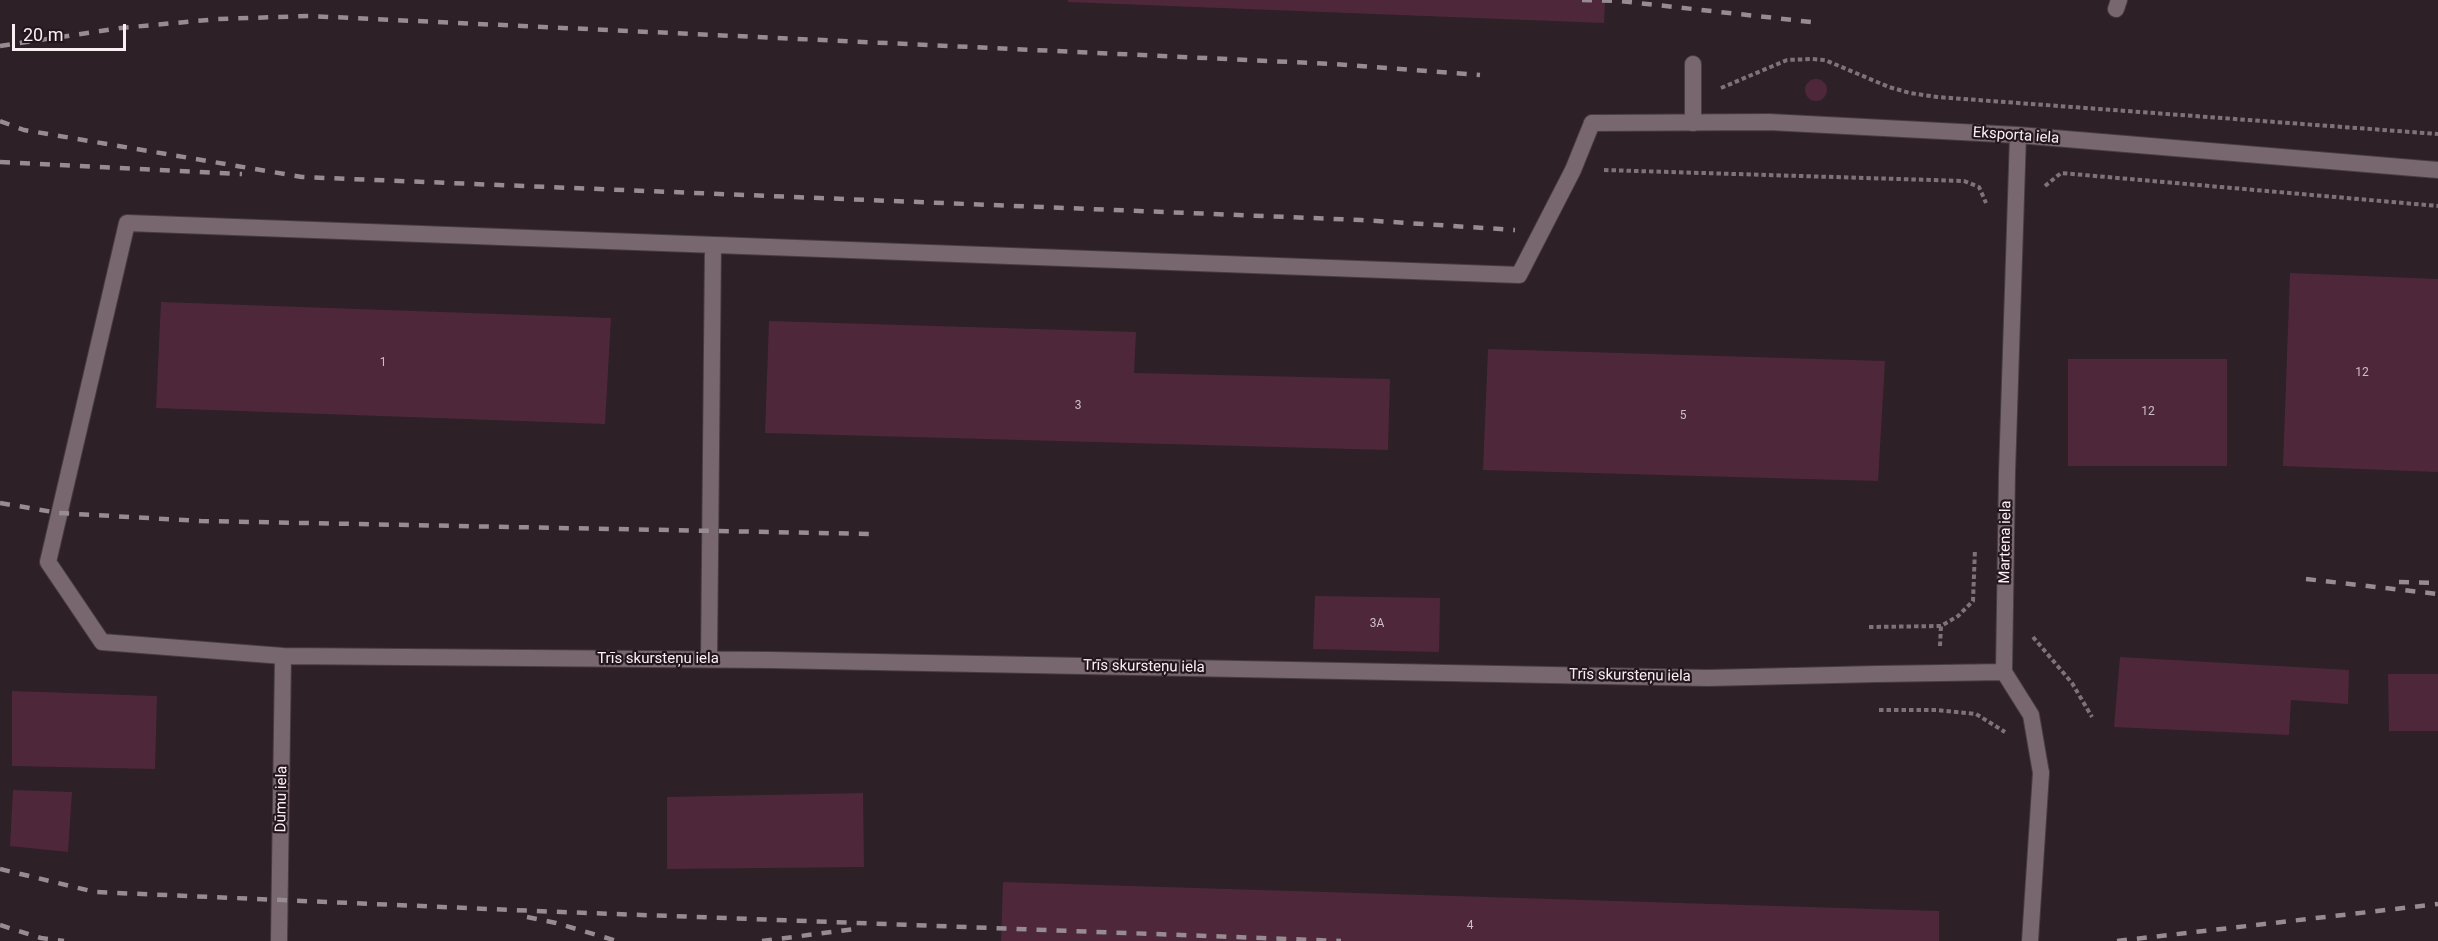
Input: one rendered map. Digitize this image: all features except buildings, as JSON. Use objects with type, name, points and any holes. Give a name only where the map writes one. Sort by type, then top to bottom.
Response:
[{"type":"street","points":[[1693,64],[1693,123]]},
{"type":"street","name":"Eksporta iela","points":[[1573,170],[1592,123],[1768,122],[2019,135],[2438,170]]},
{"type":"street","name":"Martena iela","points":[[2004,672],[2007,473],[2019,135]]},
{"type":"street","points":[[709,659],[713,245],[1519,275],[1573,170]]},
{"type":"street","name":"Trīs skursteņu iela","points":[[713,245],[127,223],[48,561],[102,642],[284,656],[709,659],[1707,678],[2004,672]]},
{"type":"street","name":"Dūmu iela","points":[[279,941],[284,656]]},
{"type":"street","points":[[2004,672],[2031,716],[2041,773],[2030,941]]},
{"type":"path","points":[[1692,91],[1712,91],[1787,60],[1812,59],[1826,60],[1889,87],[1928,96],[2438,134]]},
{"type":"path","points":[[1573,170],[1964,181],[1979,187],[1987,205]]},
{"type":"path","points":[[2043,187],[2061,173],[2438,206]]},
{"type":"path","points":[[1869,627],[1941,626],[1958,616],[1973,600],[1975,542]]},
{"type":"path","points":[[2031,635],[2072,683],[2092,717]]},
{"type":"path","points":[[1879,710],[1936,710],[1976,714],[2000,727],[2008,735]]},
{"type":"railway","points":[[1582,0],[1620,1],[1811,22]]},
{"type":"railway","points":[[0,46],[121,28],[218,19],[309,16],[1333,64],[1480,75]]},
{"type":"railway","points":[[0,121],[24,130],[302,177],[1361,220],[1515,230]]},
{"type":"railway","points":[[0,162],[242,174]]},
{"type":"railway","points":[[0,503],[59,513],[201,521],[872,534]]},
{"type":"railway","points":[[2306,579],[2438,594]]},
{"type":"railway","points":[[2399,582],[2438,583]]},
{"type":"railway","points":[[0,869],[95,892],[1341,941]]},
{"type":"railway","points":[[2117,941],[2438,904]]},
{"type":"railway","points":[[527,917],[617,941]]},
{"type":"railway","points":[[0,925],[41,938],[64,941]]},
{"type":"railway","points":[[762,941],[855,929]]}]
